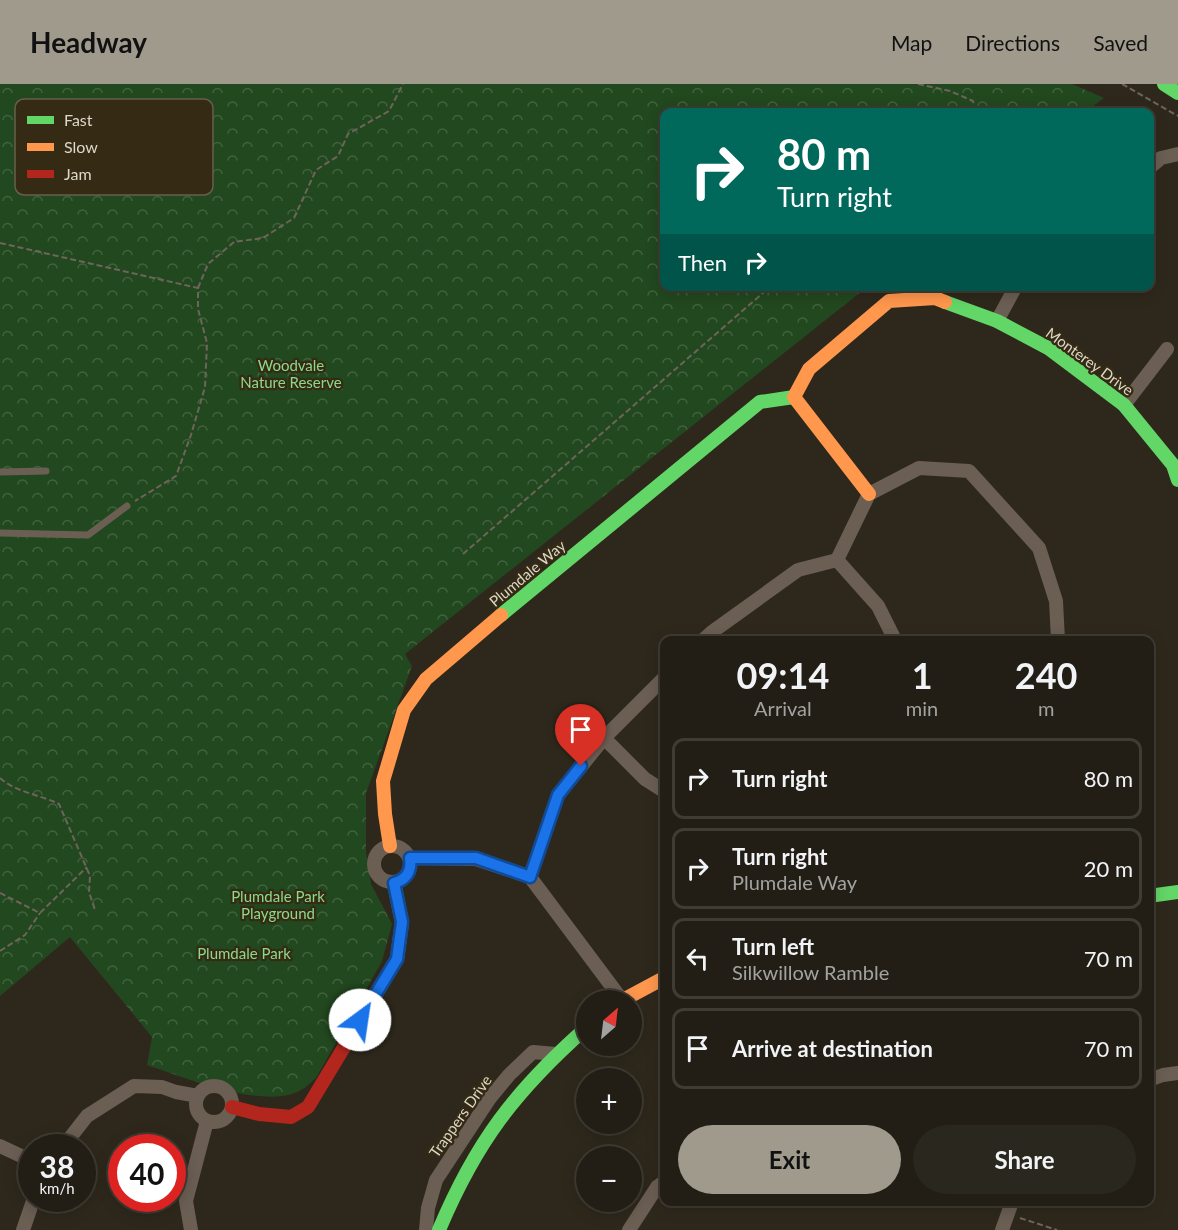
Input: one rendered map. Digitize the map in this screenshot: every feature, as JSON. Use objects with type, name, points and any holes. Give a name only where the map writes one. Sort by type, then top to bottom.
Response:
[{"type":"street","points":[[1164,84],[1178,92]]},
{"type":"street","points":[[1154,164],[1161,158],[1178,154]]},
{"type":"street","points":[[997,321],[1013,291]]},
{"type":"street","name":"Monterey Drive","points":[[794,397],[808,369],[889,301],[935,298],[997,321],[1048,348],[1124,405],[1173,465],[1178,480]]},
{"type":"street","points":[[1124,405],[1167,350]]},
{"type":"street","points":[[794,397],[869,494]]},
{"type":"street","name":"Plumdale Way","points":[[390,846],[383,781],[404,711],[426,680],[512,606],[760,402],[794,397]]},
{"type":"street","points":[[708,636],[798,570],[837,560],[869,494],[919,468],[969,471],[1040,548],[1056,601],[1058,636]]},
{"type":"street","points":[[837,560],[878,606],[893,636]]},
{"type":"street","points":[[530,877],[558,795],[604,738],[660,682]]},
{"type":"street","points":[[604,738],[645,779],[660,788]]},
{"type":"street","points":[[390,846],[402,848],[410,858],[408,874],[394,883],[382,880],[377,875],[373,863],[378,852],[390,846]]},
{"type":"street","points":[[410,858],[476,858],[530,877],[615,990]]},
{"type":"street","points":[[232,1107],[259,1114],[291,1117],[308,1107],[397,959],[402,922],[394,883]]},
{"type":"street","points":[[1154,895],[1178,892]]},
{"type":"street","points":[[1154,907],[1178,905]]},
{"type":"street","points":[[642,990],[660,980]]},
{"type":"street","points":[[642,1002],[660,992]]},
{"type":"street","points":[[439,1230],[452,1196],[507,1106],[556,1054],[576,1037]]},
{"type":"street","name":"Trappers Drive","points":[[426,1230],[428,1208],[436,1180],[490,1098],[509,1075],[533,1052],[556,1054]]},
{"type":"street","points":[[450,1230],[479,1167],[504,1128],[540,1086],[576,1052]]},
{"type":"street","points":[[1154,1078],[1178,1073]]},
{"type":"street","points":[[73,1134],[87,1116],[134,1086],[162,1087],[198,1096]]},
{"type":"street","points":[[211,1086],[222,1088],[230,1096],[232,1107],[227,1117],[218,1122],[207,1121],[198,1113],[196,1107],[198,1096],[211,1086]]},
{"type":"street","points":[[190,1230],[186,1201],[207,1121]]},
{"type":"street","points":[[0,1146],[18,1154]]},
{"type":"street","points":[[629,1230],[660,1185]]},
{"type":"street","points":[[1002,1230],[1010,1208]]},
{"type":"street","points":[[23,1230],[29,1212]]},
{"type":"lane","points":[[0,472],[46,471]]},
{"type":"lane","points":[[0,533],[88,535],[127,506]]},
{"type":"path","points":[[127,506],[176,476],[191,435],[205,387],[207,343],[198,309],[198,288],[208,264],[234,242],[263,238],[294,218],[316,170],[338,156],[348,134],[389,111],[403,84]]},
{"type":"path","points":[[918,84],[950,91],[973,101],[974,108]]},
{"type":"path","points":[[1122,84],[1178,116]]},
{"type":"path","points":[[0,243],[198,288]]},
{"type":"path","points":[[463,554],[765,291]]},
{"type":"path","points":[[0,778],[18,788],[59,804],[87,867],[90,876],[88,892],[95,910]]},
{"type":"path","points":[[0,951],[25,935],[40,913],[87,867]]},
{"type":"path","points":[[0,893],[40,913]]},
{"type":"path","points":[[1010,1208],[1057,1230]]},
{"type":"green space","name":"Woodvale Nature Reserve","points":[[0,84],[1072,84],[1104,98],[1090,108],[660,108],[660,291],[862,291],[405,654],[412,666],[366,793],[366,853],[371,884],[392,924],[382,961],[316,1078],[301,1090],[286,1095],[267,1097],[224,1090],[147,1065],[152,1037],[70,937],[0,996]]},
{"type":"traffic: fast","points":[[1164,84],[1178,93]]},
{"type":"traffic: fast","points":[[945,302],[997,321],[1048,348],[1124,405],[1173,465],[1178,480]]},
{"type":"traffic: fast","points":[[501,615],[760,402],[794,397]]},
{"type":"traffic: fast","points":[[358,1024],[397,959],[402,922],[394,883]]},
{"type":"traffic: fast","points":[[1154,895],[1178,892]]},
{"type":"traffic: fast","points":[[439,1230],[468,1170],[500,1120],[538,1074],[576,1037]]},
{"type":"traffic: slow","points":[[869,494],[794,397],[809,369],[889,301],[935,298],[945,302]]},
{"type":"traffic: slow","points":[[390,846],[383,781],[404,710],[426,679],[501,615]]},
{"type":"traffic: slow","points":[[642,990],[660,980]]},
{"type":"traffic: jam","points":[[232,1107],[259,1114],[291,1117],[308,1107],[358,1024]]},
{"type":"route","points":[[360,1020],[397,959],[402,922],[394,883],[404,879],[408,874],[410,858],[476,858],[530,877],[558,795],[581,766]]},
{"type":"park label","name":"Plumdale Park Playground","points":[[278,904]]},
{"type":"park label","name":"Plumdale Park","points":[[244,953]]}]
